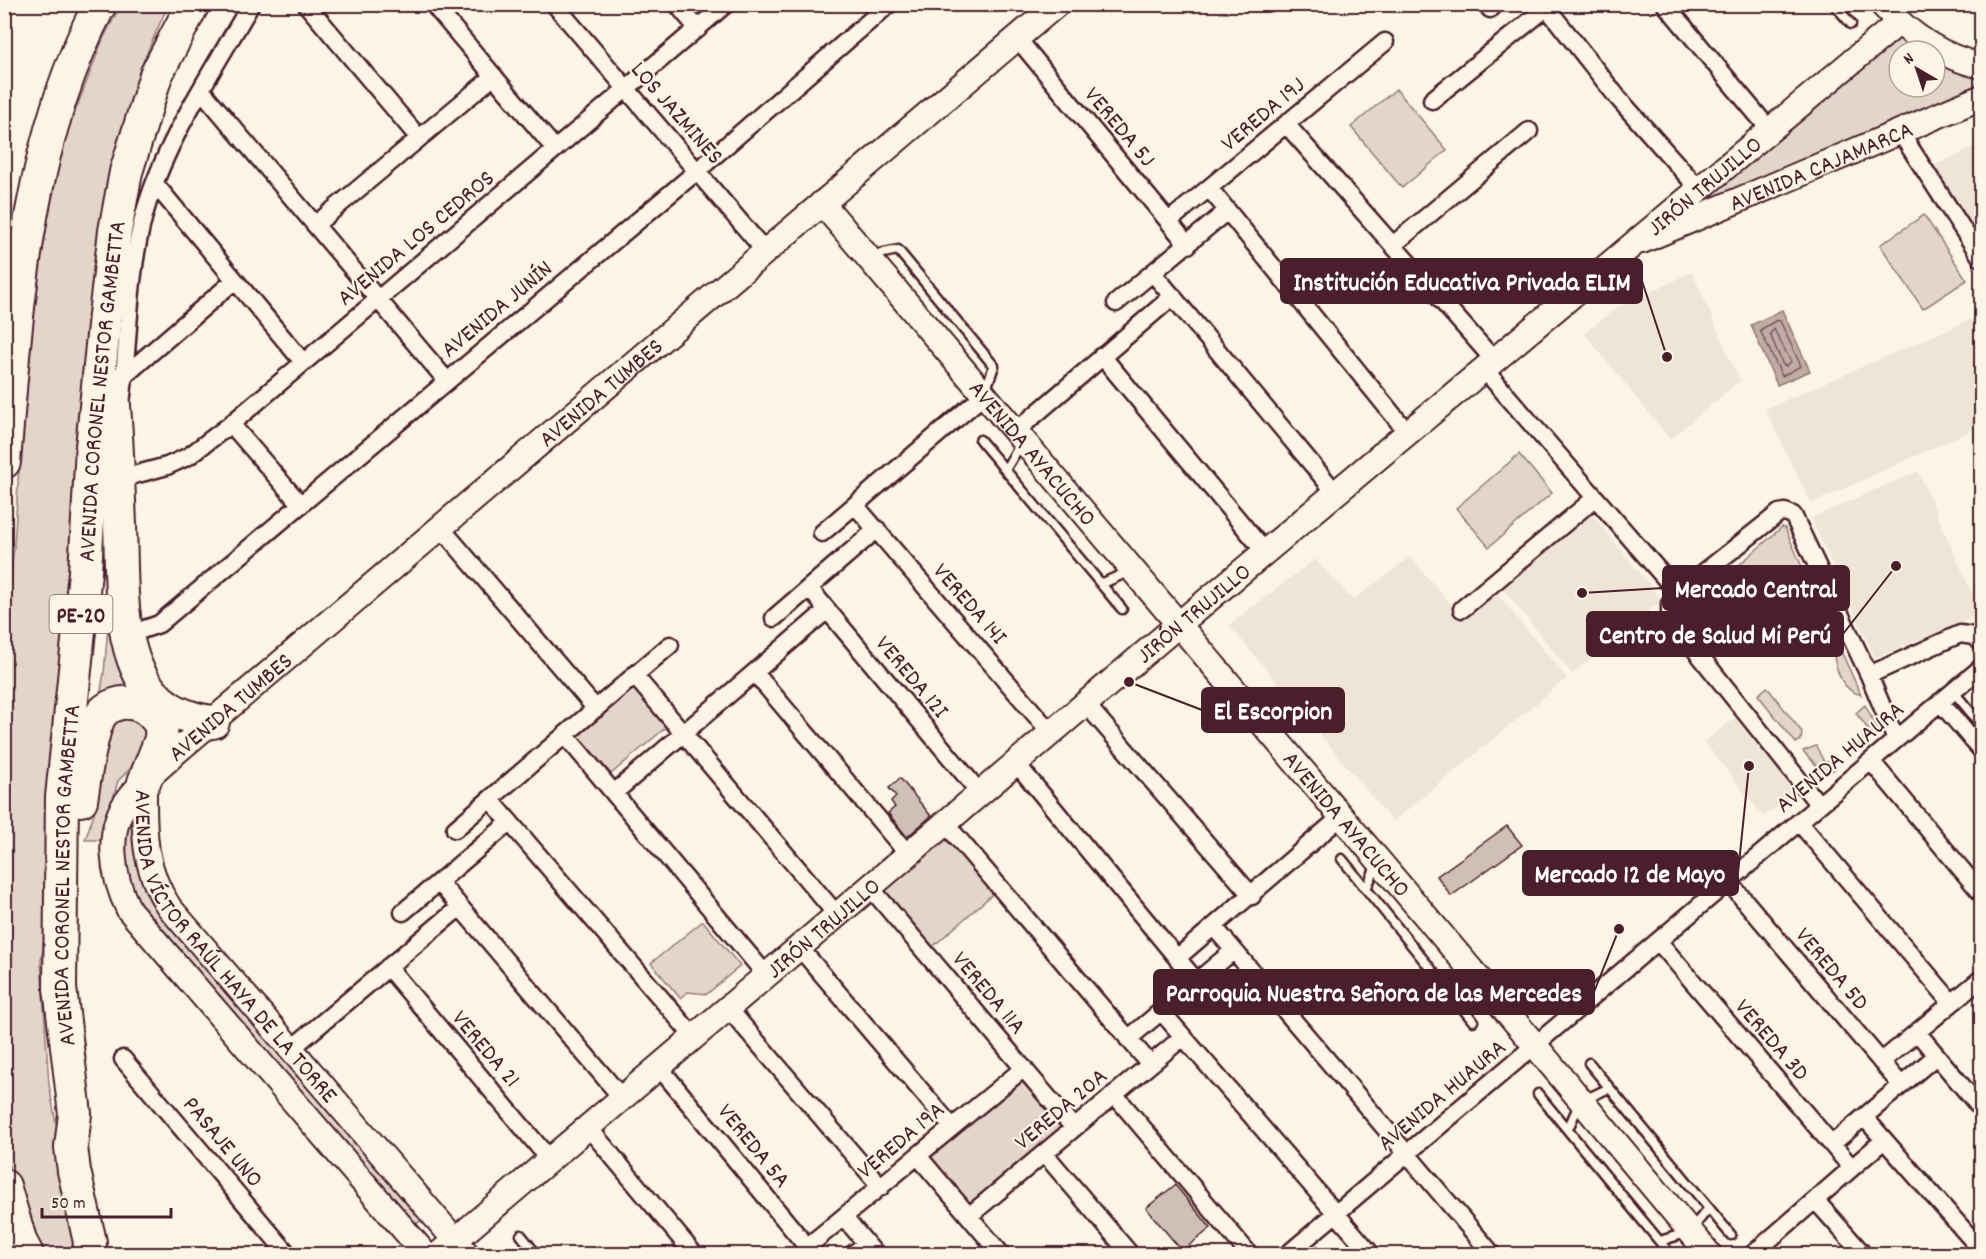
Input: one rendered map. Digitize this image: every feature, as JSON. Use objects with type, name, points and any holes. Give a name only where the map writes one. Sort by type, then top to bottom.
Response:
[{"type":"highway","points":[[176,34],[186,4]]},
{"type":"highway","name":"AVENIDA CORONEL NESTOR GAMBETTA","points":[[89,1254],[90,1242],[71,1148],[75,1114],[60,988],[63,913],[62,797],[83,594],[105,315],[115,231],[126,172],[156,75],[193,4]]},
{"type":"highway","points":[[4,462],[21,273],[31,215],[56,116],[96,10]]},
{"type":"highway","points":[[105,315],[117,431],[121,596],[133,660],[162,714],[161,739],[144,782]]},
{"type":"highway","points":[[63,913],[93,736],[102,713],[120,702],[137,703],[152,712],[213,722]]},
{"type":"highway","points":[[4,1185],[21,1243],[27,1254]]},
{"type":"highway","points":[[4,1246],[6,1254]]},
{"type":"street","points":[[117,431],[124,376],[130,284],[143,218],[155,184],[202,91],[251,4]]},
{"type":"street","points":[[306,4],[419,138]]},
{"type":"street","points":[[433,4],[555,149]]},
{"type":"street","name":"LOS JAZMINES","points":[[554,4],[765,251]]},
{"type":"street","points":[[677,4],[698,29]]},
{"type":"street","name":"AVENIDA LOS CEDROS","points":[[118,479],[167,466],[189,456],[231,424],[726,4]]},
{"type":"street","name":"AVENIDA JUNÍN","points":[[127,635],[159,624],[697,171],[889,4]]},
{"type":"street","name":"AVENIDA TUMBES","points":[[144,782],[765,251],[1058,4]]},
{"type":"street","points":[[1665,4],[1769,129]]},
{"type":"street","points":[[1882,4],[1898,23],[1938,50],[1982,66]]},
{"type":"street","points":[[1432,100],[1545,6],[1618,98],[1698,188]]},
{"type":"street","name":"JIRÓN TRUJILLO","points":[[454,1250],[550,1160],[908,854],[1626,247],[1898,23]]},
{"type":"street","name":"VEREDA 5J","points":[[1017,38],[1188,245]]},
{"type":"street","name":"VEREDA 19J","points":[[1169,221],[1385,42]]},
{"type":"street","points":[[315,225],[494,76]]},
{"type":"street","points":[[202,91],[447,381]]},
{"type":"street","name":"AVENIDA CAJAMARCA","points":[[1626,247],[1678,228],[1982,97]]},
{"type":"street","points":[[1286,124],[1393,245],[1595,498],[1678,593]]},
{"type":"street","points":[[1393,245],[1529,131]]},
{"type":"street","points":[[1900,132],[1982,259]]},
{"type":"street","points":[[155,184],[303,362]]},
{"type":"street","points":[[1209,188],[1407,432]]},
{"type":"street","name":"AVENIDA AYACUCHO","points":[[822,203],[1342,816],[1709,1254]]},
{"type":"street","points":[[1116,303],[1227,211]]},
{"type":"street","points":[[1153,273],[1335,492]]},
{"type":"street","points":[[124,376],[235,280]]},
{"type":"street","points":[[1019,436],[1102,356],[1173,296]]},
{"type":"street","points":[[1102,356],[1265,552]]},
{"type":"street","points":[[822,533],[984,395]]},
{"type":"street","points":[[231,424],[301,505]]},
{"type":"street","points":[[1462,609],[1595,498]]},
{"type":"street","name":"VEREDA 14I","points":[[855,505],[1051,733]]},
{"type":"street","points":[[1819,805],[1670,618],[1670,604],[1678,593],[1779,513],[1789,512],[1797,521],[1869,675],[1896,740]]},
{"type":"street","points":[[442,529],[596,709]]},
{"type":"street","points":[[774,618],[877,529]]},
{"type":"street","name":"VEREDA 12I","points":[[809,588],[980,793]]},
{"type":"street","points":[[614,793],[827,610]]},
{"type":"street","points":[[1869,675],[1960,634],[1974,636],[1982,643]]},
{"type":"street","points":[[455,829],[670,645]]},
{"type":"street","name":"AVENIDA HUAURA","points":[[1288,1254],[1982,667]]},
{"type":"street","points":[[755,673],[908,854]]},
{"type":"street","points":[[634,675],[837,915]]},
{"type":"street","points":[[1940,702],[1982,751]]},
{"type":"street","points":[[1085,704],[1252,896]]},
{"type":"street","points":[[566,736],[766,975]]},
{"type":"street","points":[[1871,761],[1982,894]]},
{"type":"street","points":[[1016,763],[1196,981]]},
{"type":"street","name":"AVENIDA VÍCTOR RAÚL HAYA DE LA TORRE","points":[[144,782],[144,840],[155,883],[169,907],[291,1049],[454,1250]]},
{"type":"street","name":"AVENIDA VÍCTOR RAÚL HAYA DE LA TORRE","points":[[144,782],[128,798],[116,824],[114,870],[119,892],[129,910],[425,1254]]},
{"type":"street","points":[[490,799],[694,1037]]},
{"type":"street","points":[[1177,958],[1252,896],[1342,816]]},
{"type":"street","points":[[403,912],[510,822]]},
{"type":"street","points":[[1799,822],[1952,1002]]},
{"type":"street","points":[[945,823],[1150,1064]]},
{"type":"street","points":[[440,882],[622,1098]]},
{"type":"street","name":"VEREDA 5D","points":[[1728,882],[1902,1085]]},
{"type":"street","name":"VEREDA 11A","points":[[870,887],[1074,1128]]},
{"type":"street","points":[[291,1049],[460,907]]},
{"type":"street","points":[[1214,927],[1492,1254]]},
{"type":"street","name":"VEREDA 3D","points":[[1658,941],[1852,1168]]},
{"type":"street","points":[[799,947],[952,1127]]},
{"type":"street","points":[[1128,1039],[1233,951]]},
{"type":"street","name":"VEREDA 21","points":[[388,967],[550,1160]]},
{"type":"street","points":[[1881,1062],[1982,978]]},
{"type":"street","points":[[728,1008],[880,1187]]},
{"type":"street","points":[[1161,1011],[1371,1254]]},
{"type":"street","points":[[1917,1032],[1982,1110]]},
{"type":"street","name":"VEREDA 20A","points":[[969,1216],[1183,1037]]},
{"type":"street","points":[[1832,1144],[1936,1056]]},
{"type":"street","name":"PASAJE UNO","points":[[123,1059],[285,1253]]},
{"type":"street","name":"VEREDA 5A","points":[[659,1067],[810,1251]]},
{"type":"street","name":"VEREDA 19A","points":[[810,1251],[844,1217],[1024,1068]]},
{"type":"street","points":[[1114,1094],[1249,1254]]},
{"type":"street","points":[[1864,1117],[1982,1251]]},
{"type":"street","points":[[588,1127],[694,1254]]},
{"type":"street","points":[[1753,1254],[1884,1140]]},
{"type":"street","points":[[1044,1153],[1130,1254]]},
{"type":"street","points":[[918,1156],[1001,1254]]},
{"type":"street","points":[[1816,1201],[1863,1254]]},
{"type":"street","points":[[844,1217],[865,1251]]},
{"type":"lane","points":[[1834,4],[1851,24]]},
{"type":"lane","points":[[1005,470],[1019,436]]},
{"type":"lane","points":[[980,440],[1122,609]]},
{"type":"lane","points":[[1101,584],[1134,570]]},
{"type":"lane","points":[[1953,691],[1982,726]]},
{"type":"lane","points":[[1342,859],[1473,1022]]},
{"type":"lane","points":[[1366,889],[1379,861]]},
{"type":"lane","points":[[1452,995],[1482,984]]},
{"type":"lane","points":[[1588,1063],[1731,1235]]},
{"type":"lane","points":[[1568,1129],[1580,1102],[1609,1088]]},
{"type":"lane","points":[[1538,1094],[1670,1254]]},
{"type":"lane","points":[[1659,1241],[1689,1232],[1709,1208]]},
{"type":"lane","points":[[521,1235],[536,1254]]},
{"type":"shaded area","points":[[121,5],[168,5],[143,62],[135,90],[48,914],[41,961],[49,1085],[80,1254],[34,1254],[18,1210],[4,1143],[4,635],[14,547],[31,277],[63,143],[103,39]]},
{"type":"shaded area","points":[[1890,33],[1903,39],[1887,39],[1887,99],[1947,99],[1947,58],[1981,71],[1981,85],[1720,201],[1675,212]]},
{"type":"shaded area","points":[[1396,89],[1447,150],[1402,188],[1351,127]]},
{"type":"shaded area","points":[[1981,144],[1981,246],[1930,167]]},
{"type":"shaded area","points":[[1924,215],[1967,280],[1923,309],[1880,245]]},
{"type":"shaded area","points":[[1692,272],[1740,381],[1670,439],[1584,333],[1618,307]]},
{"type":"shaded area","points":[[1981,315],[1981,426],[1811,504],[1765,409]]},
{"type":"shaded area","points":[[1519,454],[1552,493],[1489,547],[1456,508]]},
{"type":"shaded area","points":[[1918,471],[1981,614],[1875,658],[1811,518]]},
{"type":"shaded area","points":[[1591,513],[1662,600],[1572,674],[1501,586]]},
{"type":"shaded area","points":[[1782,527],[1785,528],[1807,578],[1776,608],[1764,605],[1759,608],[1741,583],[1739,584],[1730,573]]},
{"type":"shaded area","points":[[1410,557],[1461,616],[1494,590],[1567,678],[1393,822],[1229,625],[1315,559],[1353,600]]},
{"type":"shaded area","points":[[113,569],[150,697],[98,708],[104,673]]},
{"type":"shaded area","points":[[1719,582],[1749,618],[1746,627],[1748,630],[1723,653],[1688,608]]},
{"type":"shaded area","points":[[1836,640],[1861,695],[1847,687],[1839,675],[1831,643]]},
{"type":"shaded area","points":[[636,683],[670,724],[611,774],[576,733]]},
{"type":"shaded area","points":[[1767,687],[1802,732],[1801,740],[1796,743],[1758,695]]},
{"type":"shaded area","points":[[1865,705],[1878,730],[1860,747],[1857,744],[1868,735],[1868,729],[1856,713]]},
{"type":"shaded area","points":[[125,711],[148,718],[142,757],[118,781],[108,815],[108,840],[85,840],[95,810],[107,743],[114,719]]},
{"type":"shaded area","points":[[1735,718],[1795,791],[1764,817],[1704,742]]},
{"type":"shaded area","points":[[1816,746],[1824,762],[1830,762],[1836,768],[1825,775],[1803,751]]},
{"type":"shaded area","points":[[132,820],[138,848],[426,1218],[414,1225],[371,1172],[334,1138],[134,899],[125,851],[127,822]]},
{"type":"shaded area","points":[[945,830],[995,892],[929,950],[875,888]]},
{"type":"shaded area","points":[[703,921],[740,966],[707,994],[688,992],[680,998],[651,963]]},
{"type":"shaded area","points":[[1023,1075],[1068,1129],[969,1210],[925,1156]]},
{"type":"water","points":[[1782,310],[1810,371],[1777,385],[1751,325]]},
{"type":"building","points":[[900,778],[931,816],[907,837],[888,813],[895,807],[891,801],[896,796],[889,788]]},
{"type":"building","points":[[1507,826],[1522,845],[1451,896],[1437,876]]},
{"type":"building","points":[[1175,1185],[1211,1228],[1182,1251],[1146,1208]]},
{"type":"place","name":"Institución Educativa Privada ELIM","points":[[1667,357]]},
{"type":"place","name":"Centro de Salud Mi Perú","points":[[1896,566]]},
{"type":"place","name":"Mercado Central","points":[[1582,593]]},
{"type":"place","name":"El Escorpion","points":[[1129,682]]},
{"type":"place","name":"Mercado 12 de Mayo","points":[[1749,766]]},
{"type":"place","name":"Parroquia Nuestra Señora de las Mercedes","points":[[1619,929]]}]
